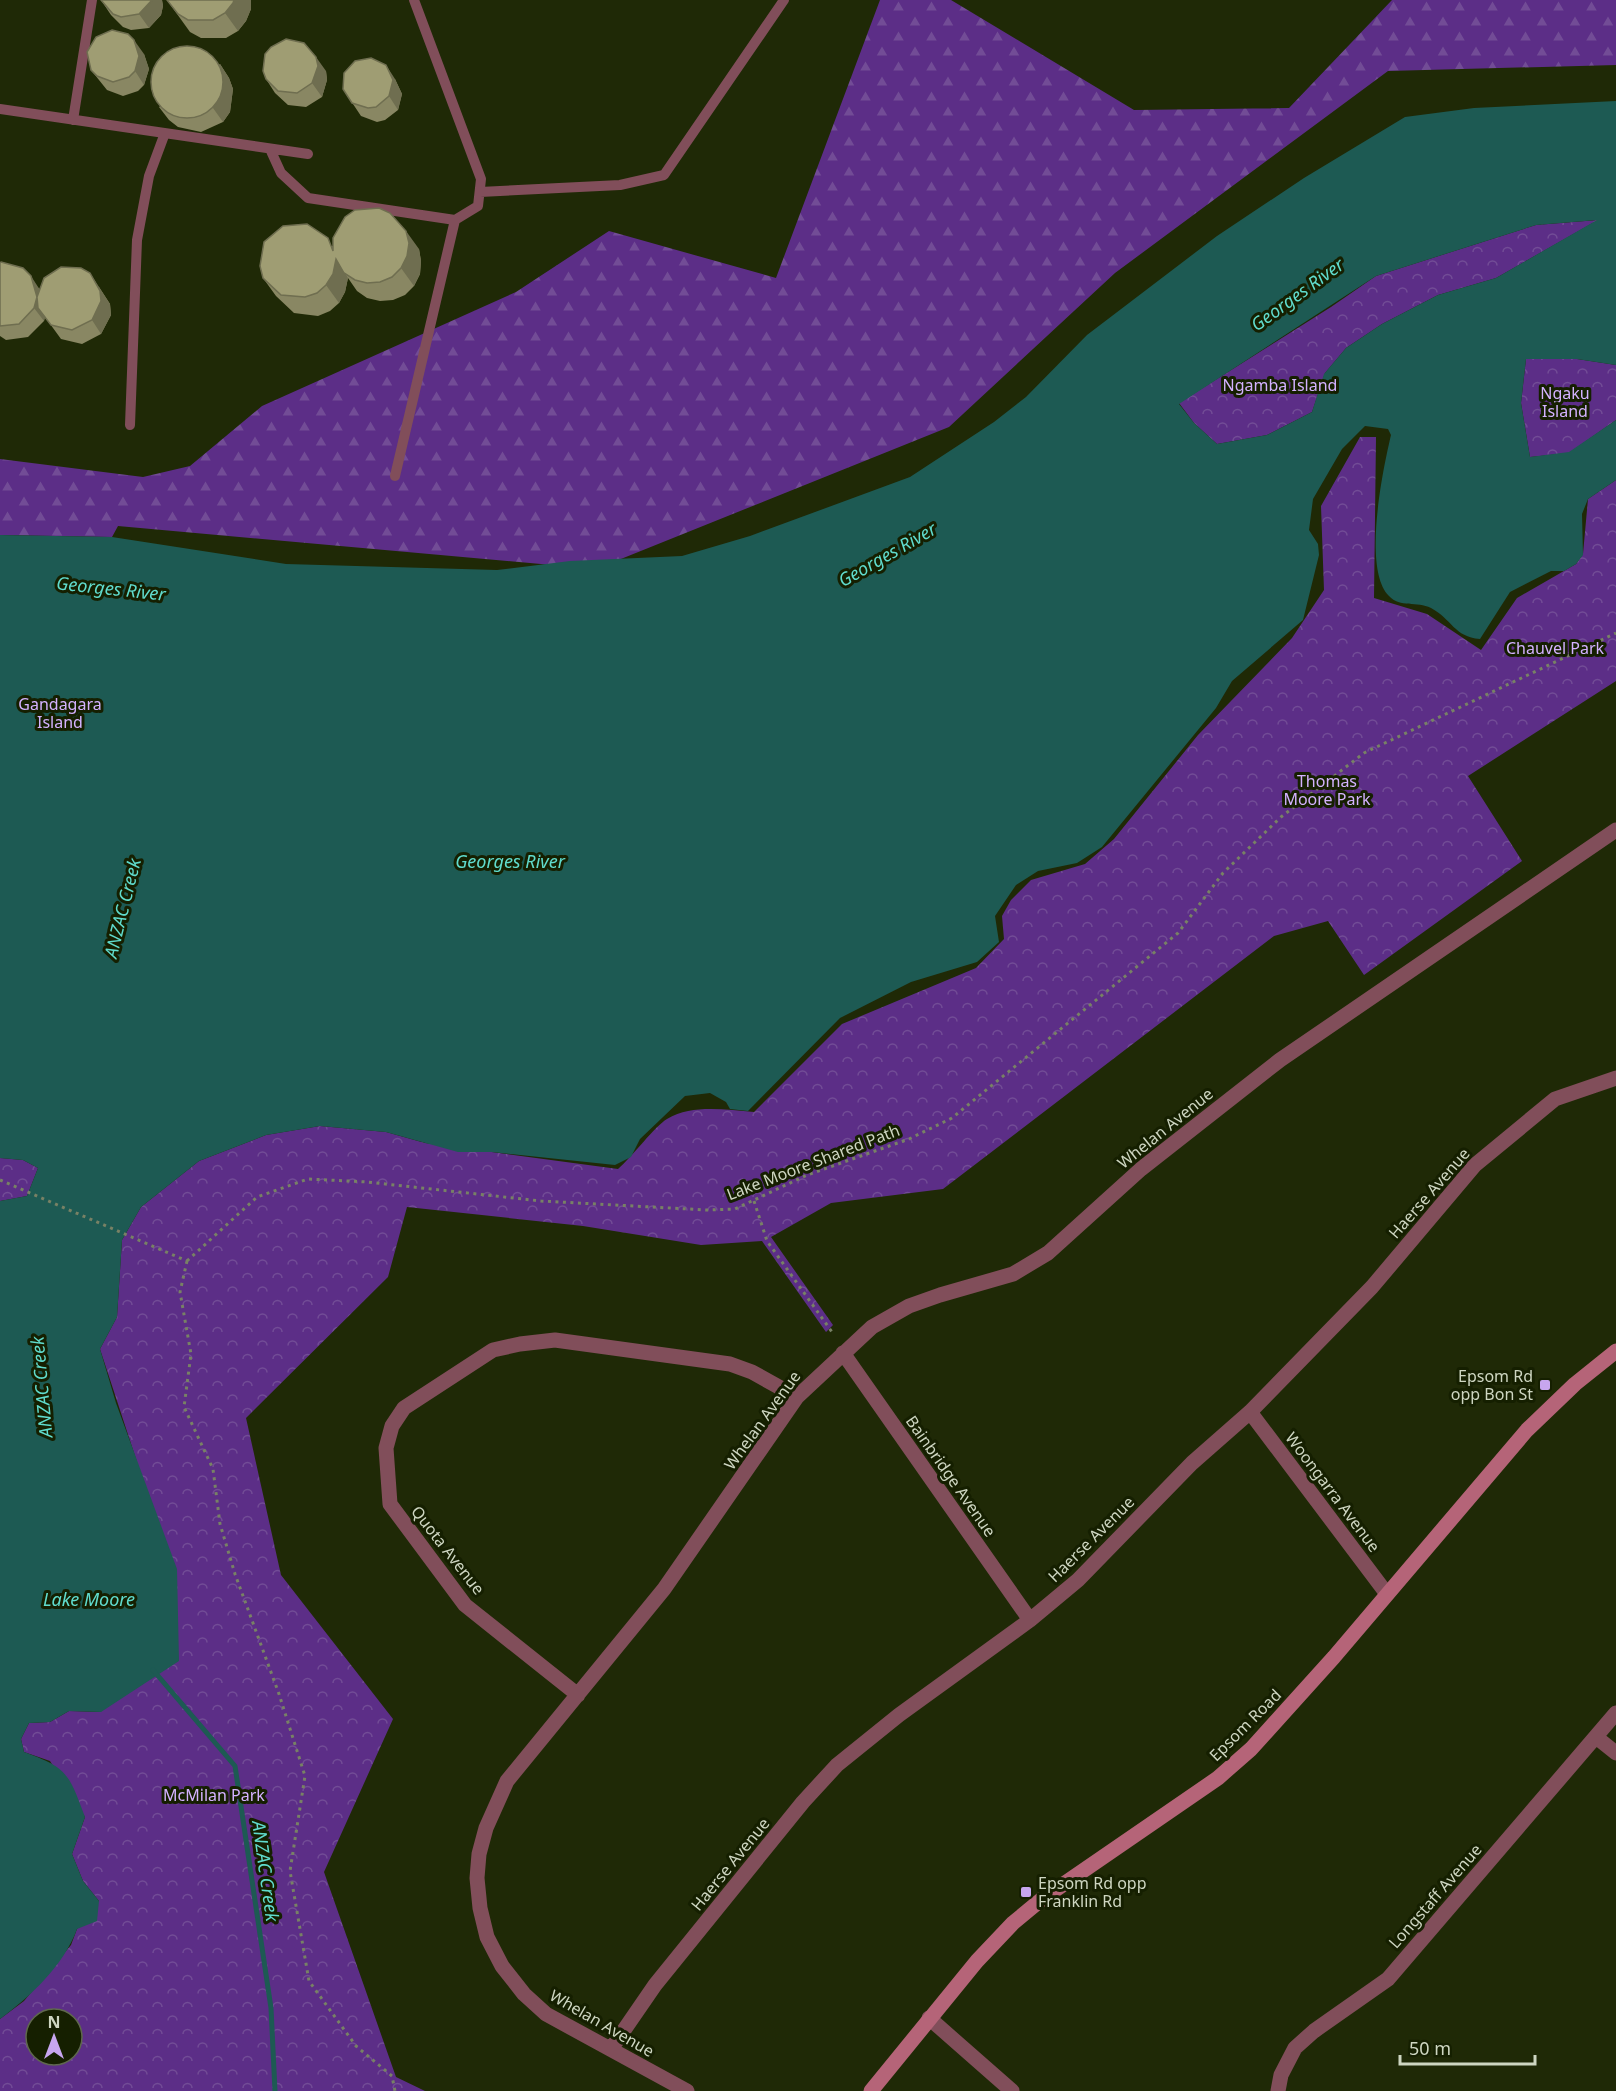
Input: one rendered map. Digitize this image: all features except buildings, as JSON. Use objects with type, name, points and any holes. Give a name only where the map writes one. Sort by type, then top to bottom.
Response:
[{"type":"street","name":"Whelan Avenue","points":[[687,2091],[546,2014],[524,1994],[502,1966],[487,1937],[480,1908],[477,1878],[479,1854],[486,1827],[507,1780],[664,1589],[797,1397],[872,1327],[909,1306],[1013,1274],[1048,1253],[1141,1169],[1280,1060],[1616,830]]},
{"type":"street","name":"Haerse Avenue","points":[[611,2049],[656,1984],[803,1802],[837,1765],[899,1715],[1030,1620],[1078,1580],[1192,1463],[1250,1412],[1372,1287],[1475,1165],[1555,1099],[1616,1078]]},
{"type":"street","name":"Quota Avenue","points":[[578,1695],[465,1605],[390,1504],[386,1448],[392,1426],[404,1408],[493,1350],[555,1340],[730,1364],[752,1372],[797,1397]]},
{"type":"street","name":"Epsom Road","points":[[871,2091],[991,1945],[1026,1912],[1209,1784],[1251,1749],[1527,1430],[1575,1384],[1616,1351]]},
{"type":"street","name":"Bainbridge Avenue","points":[[843,1353],[1030,1620]]},
{"type":"street","name":"Woongarra Avenue","points":[[1250,1412],[1387,1594]]},
{"type":"street","name":"Longstaff Avenue","points":[[1278,2091],[1281,2075],[1295,2048],[1314,2031],[1388,1978],[1616,1713]]},
{"type":"street","points":[[1596,1737],[1616,1753]]},
{"type":"street","points":[[929,2018],[1012,2091]]},
{"type":"lane","points":[[74,120],[92,0]]},
{"type":"lane","points":[[270,149],[281,173],[308,198],[456,220],[478,206],[481,179],[414,0]]},
{"type":"lane","points":[[480,192],[620,184],[664,175],[784,0]]},
{"type":"lane","points":[[0,109],[308,154]]},
{"type":"lane","points":[[130,425],[136,240],[149,176],[165,133]]},
{"type":"lane","points":[[395,476],[456,220]]},
{"type":"path","name":"Lake Moore Shared Path","points":[[187,1261],[257,1197],[308,1179],[367,1182],[541,1201],[706,1210],[735,1209],[807,1174],[909,1139],[952,1118],[1178,933],[1223,873],[1281,816],[1364,753],[1616,633]]},
{"type":"path","points":[[0,1180],[134,1236],[187,1261],[180,1292],[191,1354],[184,1407],[213,1469],[220,1524],[305,1776],[290,1871],[309,1981],[356,2046],[392,2076],[395,2091]]},
{"type":"path","points":[[754,1201],[767,1241],[832,1332]]},
{"type":"green space","points":[[880,0],[951,0],[1134,110],[1289,108],[1392,0],[1616,0],[1616,65],[1388,71],[1115,273],[949,427],[596,569],[118,526],[112,537],[0,535],[0,459],[143,477],[190,466],[262,406],[516,292],[609,231],[776,278]]},
{"type":"green space","name":"Ngamba Island","points":[[1598,220],[1496,278],[1438,295],[1382,324],[1346,348],[1325,373],[1312,412],[1267,435],[1217,444],[1194,423],[1179,403],[1376,276],[1536,225]]},
{"type":"green space","name":"Ngaku Island","points":[[1526,359],[1577,359],[1616,365],[1616,420],[1569,453],[1530,457],[1521,403]]},
{"type":"green space","points":[[1360,437],[1376,437],[1374,598],[1427,614],[1481,650],[1517,598],[1576,564],[1583,554],[1588,499],[1616,480],[1616,681],[1468,776],[1522,861],[1364,975],[1328,921],[1274,936],[943,1189],[831,1203],[771,1237],[833,1325],[826,1332],[762,1241],[701,1245],[583,1226],[407,1207],[388,1277],[246,1418],[281,1575],[393,1719],[324,1872],[396,2077],[425,2091],[0,2091],[0,2019],[24,2001],[71,1945],[77,1929],[99,1901],[83,1881],[72,1854],[85,1817],[50,1761],[24,1752],[21,1739],[29,1723],[50,1722],[69,1711],[101,1712],[137,1462],[100,1349],[117,1317],[122,1240],[141,1207],[199,1161],[266,1135],[320,1126],[386,1132],[425,1143],[618,1169],[662,1123],[677,1114],[709,1109],[754,1112],[842,1024],[976,968],[1004,939],[1002,916],[1011,900],[1031,880],[1085,864],[1114,839],[1198,735],[1292,638],[1324,590],[1321,506]]},
{"type":"green space","points":[[0,1158],[23,1160],[38,1168],[27,1196],[0,1201]]},
{"type":"water","name":"Georges River","points":[[1616,101],[1616,365],[1577,359],[1526,359],[1521,403],[1530,457],[1569,452],[1616,420],[1616,480],[1588,499],[1582,514],[1583,555],[1576,564],[1564,571],[1551,571],[1510,592],[1480,639],[1464,635],[1431,608],[1393,600],[1381,583],[1376,542],[1380,494],[1391,435],[1388,429],[1365,426],[1342,449],[1313,499],[1309,530],[1318,544],[1319,555],[1303,620],[1232,681],[1216,708],[1102,847],[1077,863],[1038,871],[1016,885],[995,916],[999,942],[977,962],[911,982],[840,1018],[748,1111],[730,1109],[726,1102],[710,1093],[685,1096],[640,1139],[631,1157],[615,1165],[492,1152],[458,1152],[386,1132],[320,1126],[266,1135],[199,1161],[141,1207],[122,1240],[117,1317],[100,1349],[116,1403],[177,1569],[179,1661],[101,1712],[69,1711],[50,1722],[29,1723],[21,1739],[24,1752],[50,1763],[71,1782],[85,1817],[72,1854],[83,1881],[99,1901],[97,1921],[77,1929],[64,1955],[45,1979],[23,2001],[0,2019],[0,1201],[27,1196],[38,1168],[23,1160],[0,1158],[0,535],[112,537],[286,564],[497,570],[570,561],[682,556],[750,536],[910,477],[994,422],[1026,397],[1087,335],[1217,236],[1304,178],[1405,117],[1474,108]],"holes":[[[1597,220],[1496,278],[1438,295],[1382,324],[1346,348],[1324,374],[1312,412],[1267,435],[1217,444],[1194,423],[1179,404],[1376,276],[1536,225]]]},
{"type":"waterway","name":"ANZAC Creek","points":[[153,1670],[235,1766],[271,2008],[275,2091]]},
{"type":"place","name":"Epsom Rd opp Bon St","points":[[1545,1385]]},
{"type":"place","name":"Epsom Rd opp Franklin Rd","points":[[1026,1892]]},
{"type":"park label","name":"Chauvel Park","points":[[1555,648]]},
{"type":"park label","name":"Gandagara Island","points":[[60,713]]},
{"type":"park label","name":"Thomas Moore Park","points":[[1327,790]]},
{"type":"park label","name":"McMilan Park","points":[[214,1795]]},
{"type":"water label","name":"Lake Moore","points":[[89,1599]]}]
